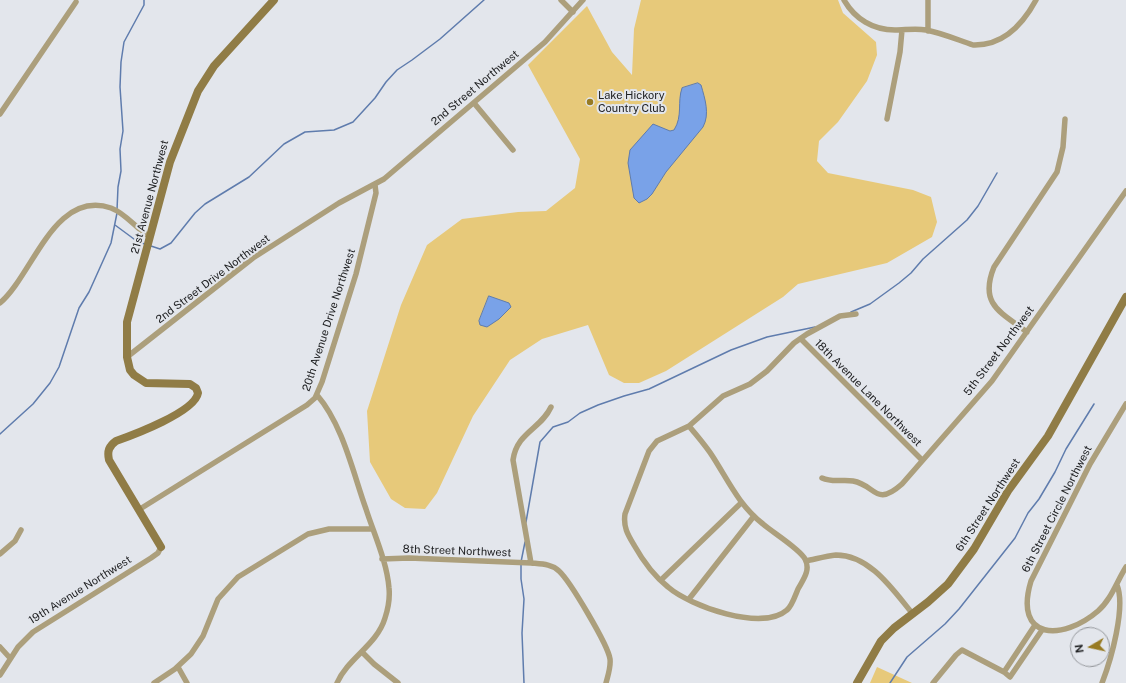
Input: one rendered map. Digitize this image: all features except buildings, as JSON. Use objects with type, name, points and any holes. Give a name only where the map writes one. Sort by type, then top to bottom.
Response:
[{"type":"street","name":"21st Avenue Northwest","points":[[140,509],[109,460],[109,448],[116,441],[151,429],[169,418],[193,401],[198,393],[193,386],[182,383],[153,384],[141,381],[130,370],[127,322],[170,162],[198,91],[214,66],[274,0]]},
{"type":"street","points":[[561,0],[572,12]]},
{"type":"street","name":"2nd Street Northwest","points":[[375,185],[545,42],[583,0]]},
{"type":"street","points":[[844,0],[853,13],[863,22],[882,28],[928,31],[973,45],[988,44],[999,41],[1010,34],[1036,0]]},
{"type":"street","points":[[928,0],[928,31]]},
{"type":"street","points":[[0,114],[76,2]]},
{"type":"street","points":[[887,119],[900,52],[902,30]]},
{"type":"street","points":[[474,103],[512,150]]},
{"type":"street","points":[[1027,332],[1001,313],[992,303],[988,285],[994,268],[1057,172],[1063,147],[1065,119]]},
{"type":"street","name":"2nd Street Drive Northwest","points":[[128,357],[253,258],[339,203],[375,185]]},
{"type":"street","name":"20th Avenue Drive Northwest","points":[[140,509],[307,405],[317,396],[356,274],[376,193],[375,185]]},
{"type":"street","name":"5th Street Northwest","points":[[822,478],[832,481],[853,481],[878,494],[889,494],[902,484],[992,381],[1126,191]]},
{"type":"street","points":[[0,303],[12,291],[52,231],[64,218],[75,211],[95,206],[112,209],[123,215],[150,238]]},
{"type":"street","name":"6th Street Northwest","points":[[857,683],[881,641],[894,628],[948,584],[978,543],[1008,491],[1048,436],[1126,298]]},
{"type":"street","points":[[689,426],[712,455],[741,503],[754,516],[801,554],[806,561],[807,573],[788,610],[773,617],[748,619],[710,610],[668,588],[642,558],[626,531],[624,520],[653,446],[663,438],[689,426],[716,401],[750,384],[761,376],[794,343],[800,339],[840,316],[856,314]]},
{"type":"street","name":"18th Avenue Lane Northwest","points":[[800,339],[922,460]]},
{"type":"street","points":[[317,396],[326,407],[346,448],[382,559],[389,587],[388,606],[381,629],[362,652],[346,667],[337,683]]},
{"type":"street","name":"6th Street Circle Northwest","points":[[1035,626],[1031,621],[1027,608],[1028,592],[1031,581],[1090,464],[1126,404]]},
{"type":"street","points":[[530,563],[513,460],[516,448],[524,435],[543,419],[551,408]]},
{"type":"street","points":[[661,580],[741,503]]},
{"type":"street","points":[[140,509],[161,547]]},
{"type":"street","points":[[689,599],[754,516]]},
{"type":"street","points":[[154,683],[178,666],[199,644],[218,599],[238,577],[308,534],[328,529],[372,529]]},
{"type":"street","points":[[0,554],[15,541],[21,530]]},
{"type":"street","name":"19th Avenue Northwest","points":[[0,675],[10,658],[33,632],[155,555],[160,551],[161,547]]},
{"type":"street","points":[[806,561],[837,555],[855,558],[888,583],[912,614]]},
{"type":"street","name":"8th Street Northwest","points":[[382,559],[409,558],[530,563],[553,567],[559,571],[570,585],[607,646],[611,661],[606,683]]},
{"type":"street","points":[[1004,672],[1035,626],[1042,630],[1065,628],[1090,617],[1099,610],[1117,585],[1126,567]]},
{"type":"street","points":[[1102,683],[1121,622],[1121,597],[1117,585]]},
{"type":"street","points":[[933,683],[956,655],[962,650],[1010,676],[1042,630]]},
{"type":"street","points":[[1,650],[10,658]]},
{"type":"street","points":[[362,652],[385,674],[398,683]]},
{"type":"street","points":[[178,666],[187,683]]},
{"type":"shaded area","name":"Lake Hickory Country Club","points":[[641,0],[838,0],[843,13],[876,42],[877,55],[867,81],[838,122],[819,141],[817,161],[828,173],[913,190],[931,197],[937,222],[932,237],[887,263],[798,284],[783,297],[666,371],[639,383],[624,383],[609,375],[588,325],[542,339],[510,360],[473,416],[437,493],[425,509],[405,508],[391,499],[370,462],[367,411],[401,305],[427,245],[462,219],[518,212],[546,211],[575,188],[580,159],[528,65],[587,6],[612,52],[632,75],[634,29]]},
{"type":"shaded area","points":[[877,667],[912,683],[870,683]]},
{"type":"water","points":[[698,83],[701,85],[706,106],[706,117],[703,127],[666,172],[652,194],[647,199],[639,203],[634,198],[628,163],[630,150],[653,124],[670,131],[674,130],[678,120],[682,88]]},
{"type":"water","points":[[489,296],[509,303],[511,307],[499,319],[487,327],[480,325],[479,321]]},
{"type":"waterway","points":[[117,210],[118,187],[121,171],[120,149],[123,131],[120,87],[121,62],[124,42],[144,5],[144,0]]},
{"type":"waterway","points":[[151,246],[160,249],[171,243],[195,213],[205,204],[249,177],[284,144],[305,132],[334,130],[353,122],[375,98],[386,82],[397,70],[440,39],[484,0]]},
{"type":"waterway","points":[[851,312],[870,304],[899,283],[911,273],[923,259],[967,220],[978,206],[997,173]]},
{"type":"waterway","points":[[0,434],[33,404],[50,383],[59,367],[79,308],[89,292],[111,243],[117,213]]},
{"type":"waterway","points":[[115,225],[138,242],[145,244]]},
{"type":"waterway","points":[[526,522],[540,442],[553,427],[568,422],[580,413],[598,405],[649,389],[731,350],[767,337],[815,327]]},
{"type":"waterway","points":[[890,683],[907,657],[945,624],[959,609],[1015,538],[1028,513],[1039,499],[1055,472],[1066,449],[1094,404]]},
{"type":"waterway","points":[[524,683],[522,633],[524,599],[521,579],[521,562],[525,542]]},
{"type":"place","name":"Lake Hickory Country Club","points":[[590,102]]}]
